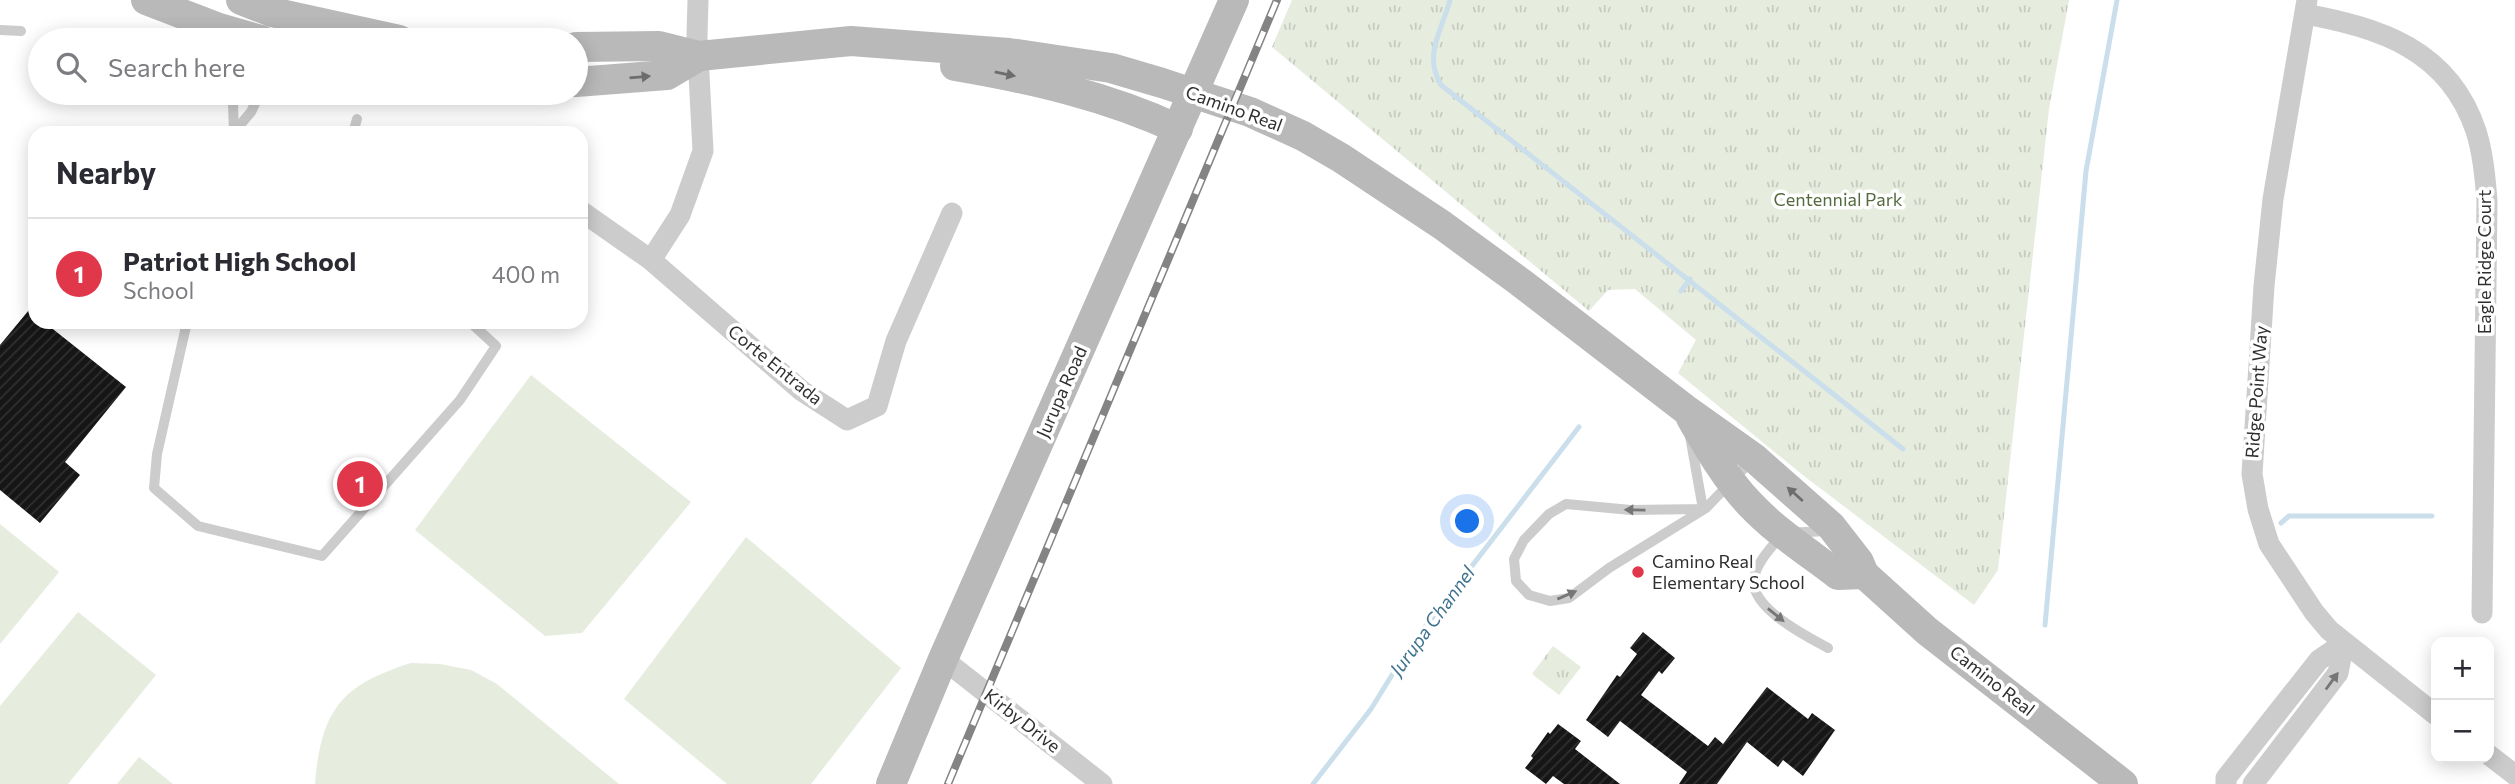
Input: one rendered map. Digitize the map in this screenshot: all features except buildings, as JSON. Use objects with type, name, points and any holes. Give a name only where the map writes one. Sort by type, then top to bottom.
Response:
[{"type":"main road","points":[[146,0],[219,28]]},
{"type":"main road","points":[[241,0],[272,12],[345,28]]},
{"type":"main road","name":"Jurupa Road","points":[[891,784],[943,659],[1234,0]]},
{"type":"main road","name":"Camino Real","points":[[588,47],[659,46],[699,56],[851,41],[1061,59],[1111,68],[1194,94],[1261,117],[1303,136],[1442,225],[1754,458],[1835,531],[1859,562],[1864,574],[1927,631],[2123,784]]},
{"type":"main road","points":[[918,45],[953,65],[1068,89],[1147,115],[1178,130]]},
{"type":"main road","name":"Camino Real","points":[[588,81],[667,75],[699,56]]},
{"type":"main road","name":"Camino Real","points":[[1685,409],[1709,449],[1748,502],[1838,575],[1864,574]]},
{"type":"street","points":[[651,260],[680,215],[703,151],[697,36],[698,0]]},
{"type":"street","name":"Eagle Ridge Court","points":[[2306,7],[2373,29],[2416,51],[2454,88],[2476,132],[2483,162],[2487,200],[2482,613]]},
{"type":"street","name":"Ridge Point Way","points":[[2306,7],[2273,199],[2264,286],[2252,474],[2258,509],[2269,544],[2314,612],[2344,643],[2431,711]]},
{"type":"street","name":"Corte Entrada","points":[[588,216],[651,260],[802,391],[846,420],[877,406],[897,341],[952,213]]},
{"type":"street","points":[[2225,784],[2226,778],[2319,660],[2344,643]]},
{"type":"street","points":[[2253,784],[2338,673],[2344,643]]},
{"type":"street","name":"Kirby Drive","points":[[943,659],[1102,784]]},
{"type":"street","points":[[2255,740],[2275,756]]},
{"type":"street","points":[[2494,759],[2515,775]]},
{"type":"lane","points":[[0,30],[21,31]]},
{"type":"lane","points":[[233,105],[234,126]]},
{"type":"lane","points":[[239,126],[254,105]]},
{"type":"lane","points":[[355,126],[357,119]]},
{"type":"lane","points":[[185,329],[158,454],[154,488],[198,526],[322,556],[460,400],[496,346],[478,329]]},
{"type":"lane","points":[[1685,409],[1703,509]]},
{"type":"lane","points":[[1703,509],[1631,510],[1566,504],[1549,514],[1524,540],[1514,559],[1516,581],[1529,595],[1550,601],[1569,598],[1609,568],[1703,509],[1754,458]]},
{"type":"lane","points":[[1828,648],[1792,628],[1760,602],[1753,581],[1759,564],[1783,533],[1835,531]]},
{"type":"green space","name":"Centennial Park","points":[[1292,0],[2069,0],[2049,109],[1998,570],[1974,605],[1804,476],[1678,373],[1696,340],[1635,289],[1608,290],[1589,311],[1272,47]]},
{"type":"green space","points":[[531,375],[691,502],[582,633],[545,636],[415,530]]},
{"type":"green space","points":[[0,524],[59,572],[0,644]]},
{"type":"green space","points":[[746,537],[901,668],[811,784],[727,784],[624,699]]},
{"type":"green space","points":[[78,612],[156,675],[68,784],[0,784],[0,706]]},
{"type":"green space","points":[[1553,646],[1581,667],[1559,695],[1532,674]]},
{"type":"green space","points":[[411,663],[440,664],[471,670],[497,684],[619,784],[315,784],[323,737],[339,704],[351,691],[367,681]]},
{"type":"green space","points":[[139,757],[173,784],[117,784]]},
{"type":"waterway","name":"Jurupa Channel","points":[[1450,0],[1434,53],[1436,74],[1441,85],[1903,449]]},
{"type":"waterway","points":[[2045,625],[2086,171],[2117,0]]},
{"type":"waterway","name":"Jurupa Channel","points":[[1681,291],[1690,279]]},
{"type":"waterway","name":"Jurupa Channel","points":[[1313,784],[1371,709],[1408,649],[1579,427]]},
{"type":"waterway","points":[[2281,523],[2289,516],[2432,516]]},
{"type":"railway","points":[[948,784],[1277,0]]},
{"type":"place","name":"Patriot High School","points":[[360,484]]},
{"type":"place","name":"Camino Real Elementary School","points":[[1638,572]]}]
